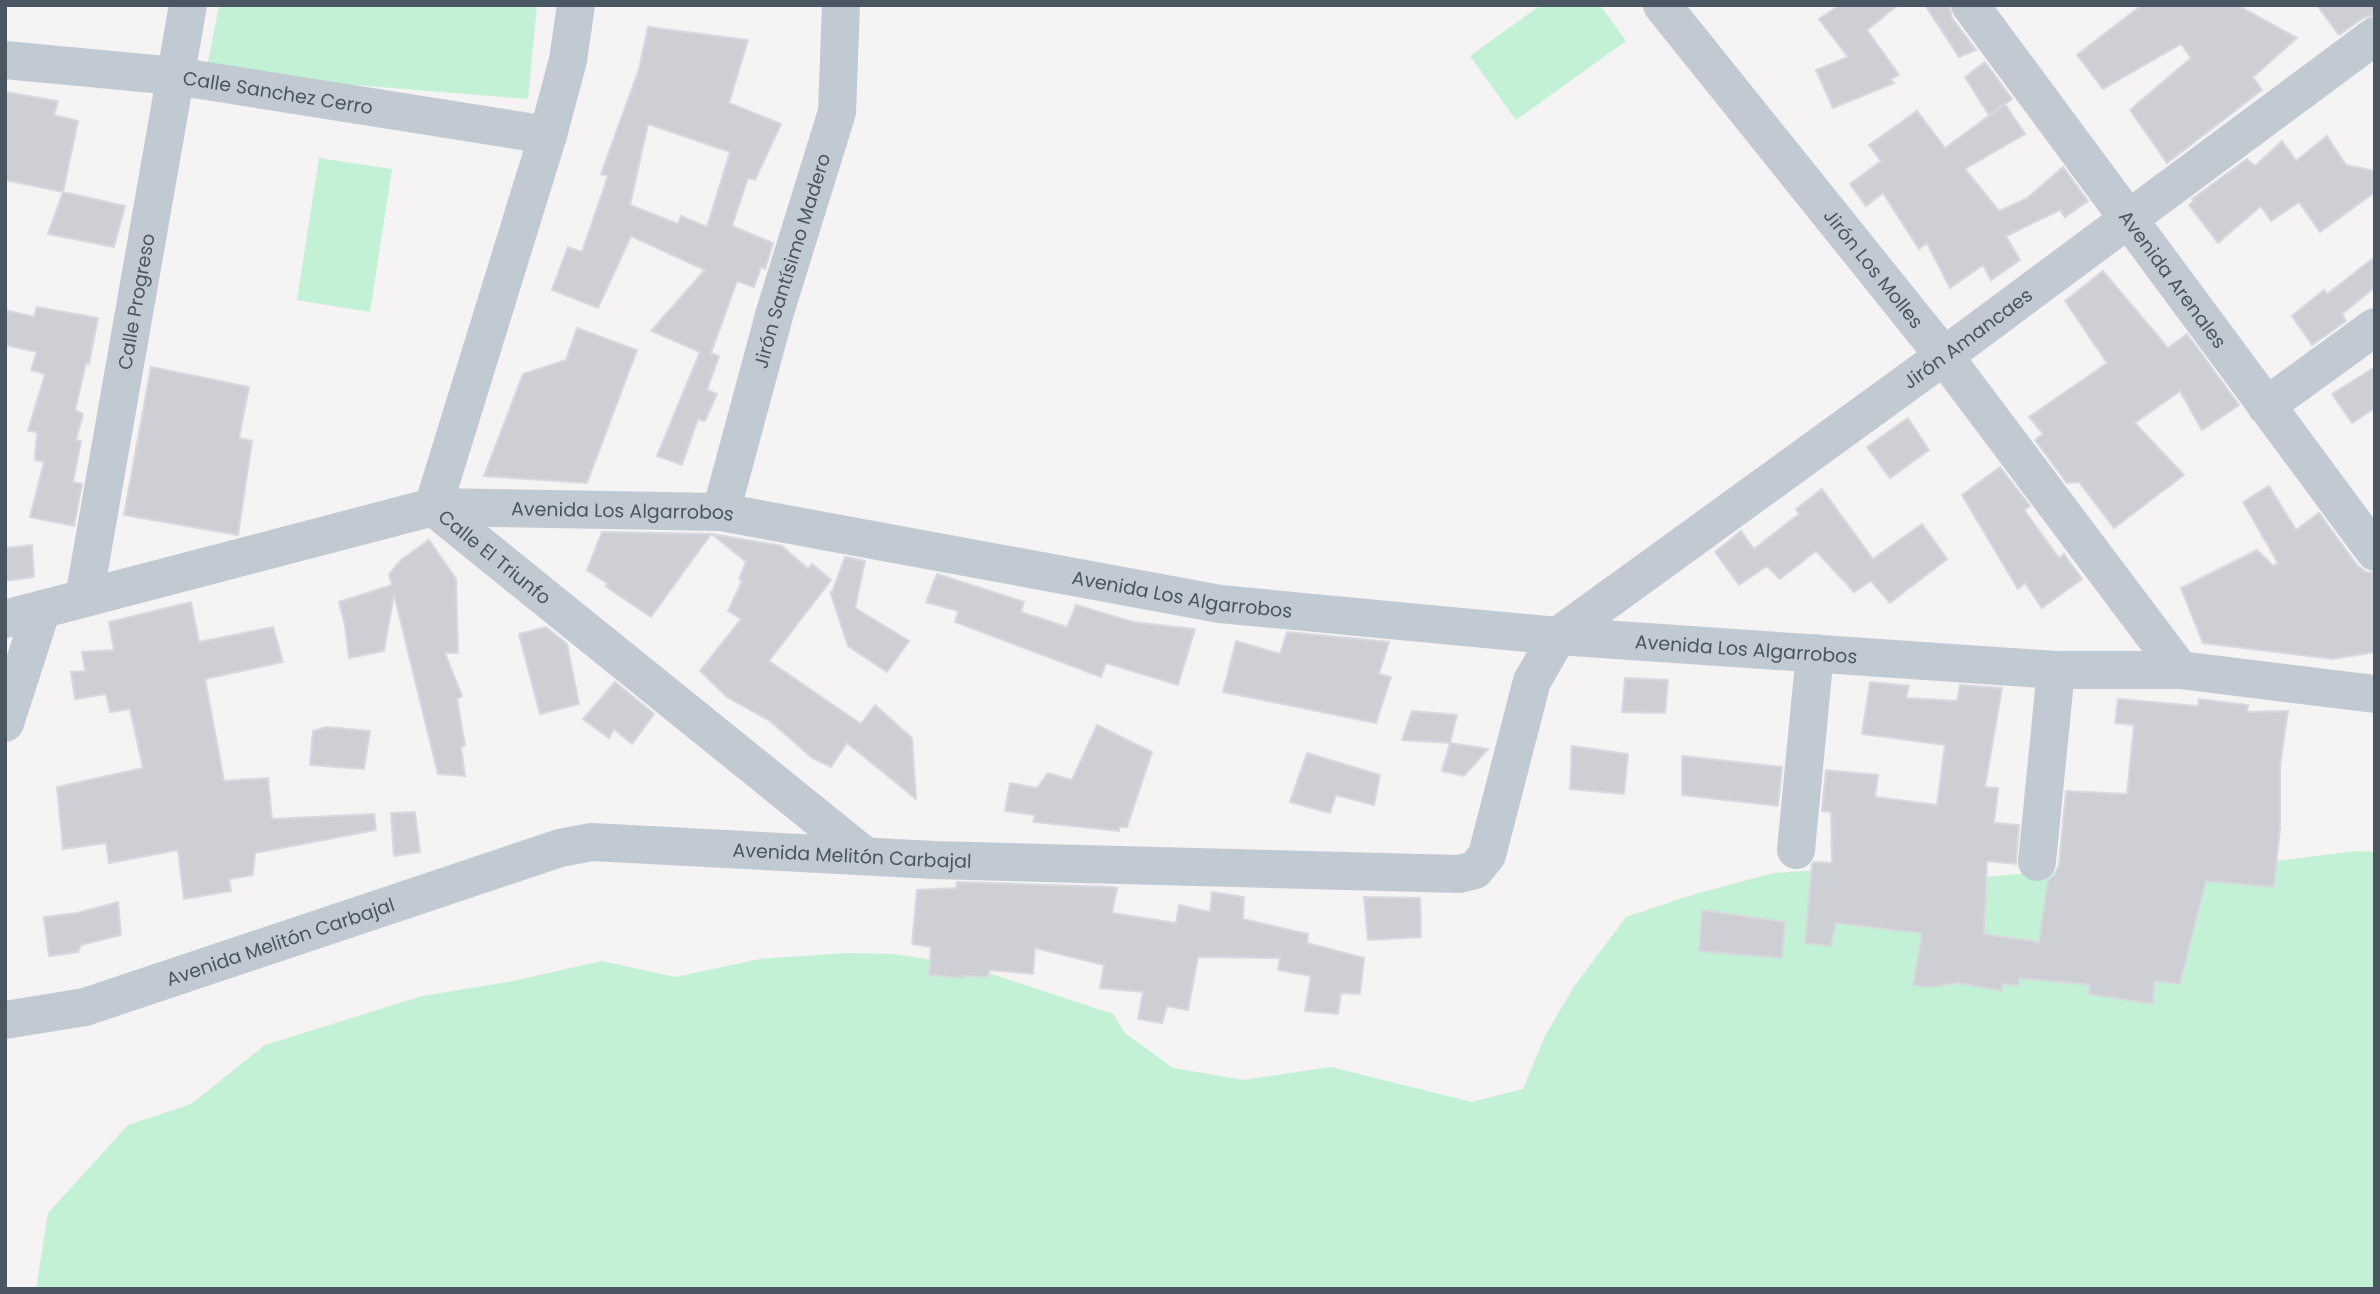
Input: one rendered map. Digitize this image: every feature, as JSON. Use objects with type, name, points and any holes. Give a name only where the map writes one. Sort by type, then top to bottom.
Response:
[{"type":"street","name":"Calle Progreso","points":[[83,598],[188,5]]},
{"type":"street","name":"Calle El Triunfo","points":[[576,5],[569,60],[548,135],[433,507],[865,856]]},
{"type":"street","name":"Jirón Santísimo Madero","points":[[720,512],[775,312],[837,112],[841,5]]},
{"type":"street","name":"Jirón Los Molles","points":[[1662,5],[1944,356],[2180,670]]},
{"type":"street","name":"Avenida Arenales","points":[[1986,11],[2127,219],[2375,552]]},
{"type":"street","name":"Jirón Amancaes","points":[[1558,636],[1944,356],[2375,36]]},
{"type":"street","name":"Calle Sanchez Cerro","points":[[5,60],[175,76],[548,135]]},
{"type":"street","points":[[2266,406],[2375,327]]},
{"type":"street","name":"Avenida Los Algarrobos","points":[[5,619],[433,507],[720,512],[1220,604],[1558,636],[2056,670],[2180,670],[2375,694]]},
{"type":"street","points":[[5,723],[42,608]]},
{"type":"street","name":"Avenida Melitón Carbajal","points":[[5,1020],[85,1007],[571,846],[592,842],[962,861],[1460,874],[1475,870],[1487,855],[1532,681],[1558,636]]},
{"type":"street","points":[[1796,850],[1815,653]]},
{"type":"street","points":[[2037,862],[2056,670]]},
{"type":"green space","points":[[219,5],[537,5],[528,99],[206,73]]},
{"type":"green space","points":[[1541,5],[1600,5],[1626,41],[1516,120],[1470,56]]},
{"type":"green space","points":[[319,158],[392,169],[370,312],[297,300]]},
{"type":"green space","points":[[2356,851],[2375,852],[2375,1289],[36,1289],[48,1213],[128,1125],[191,1104],[265,1045],[422,996],[513,981],[602,961],[675,977],[760,959],[846,953],[893,954],[961,964],[1113,1014],[1125,1033],[1173,1068],[1244,1080],[1331,1067],[1472,1102],[1523,1089],[1545,1036],[1573,988],[1626,917],[1698,893],[1774,873],[1891,865],[1963,879],[2051,871],[2130,889],[2205,870]]},
{"type":"building","points":[[1840,5],[1898,5],[1867,30],[1899,75],[1891,79],[1894,83],[1833,108],[1816,70],[1848,57],[1819,19]]},
{"type":"building","points":[[1925,5],[1949,5],[1952,18],[1976,50],[1959,57]]},
{"type":"building","points":[[2142,5],[2237,5],[2297,38],[2253,77],[2262,90],[2167,163],[2130,110],[2191,58],[2181,44],[2103,89],[2077,55]]},
{"type":"building","points":[[2317,5],[2375,5],[2375,15],[2363,18],[2339,35]]},
{"type":"building","points":[[648,27],[748,40],[729,103],[781,124],[755,180],[748,178],[732,226],[773,243],[765,269],[761,267],[754,287],[737,281],[711,353],[719,356],[707,390],[717,394],[705,421],[698,419],[682,465],[657,456],[700,352],[651,331],[705,270],[631,236],[598,308],[552,290],[568,247],[582,252],[608,176],[601,174],[639,69]],"holes":[[[648,124],[730,152],[707,227],[681,216],[678,224],[630,205]]]},
{"type":"building","points":[[1985,62],[2012,99],[1989,115],[1965,77]]},
{"type":"building","points":[[5,92],[58,101],[54,115],[78,121],[63,192],[5,180]]},
{"type":"building","points":[[2005,104],[2025,134],[1965,169],[1999,211],[2026,199],[2063,167],[2088,201],[2065,217],[2060,210],[2006,236],[2020,260],[1991,280],[1983,265],[1950,288],[1927,243],[1919,249],[1883,193],[1866,206],[1850,184],[1881,161],[1869,145],[1917,111],[1945,148]]},
{"type":"building","points":[[2327,136],[2346,165],[2375,171],[2375,192],[2320,232],[2299,202],[2271,221],[2261,206],[2218,243],[2189,205],[2194,201],[2192,199],[2247,159],[2255,166],[2282,141],[2296,161]]},
{"type":"building","points":[[63,192],[125,206],[114,247],[48,234]]},
{"type":"building","points":[[2375,257],[2375,287],[2342,314],[2346,321],[2312,345],[2292,316],[2324,290],[2327,294]]},
{"type":"building","points":[[2103,271],[2168,348],[2187,334],[2239,405],[2202,430],[2180,391],[2135,423],[2184,475],[2114,528],[2079,482],[2067,483],[2035,440],[2043,434],[2029,417],[2107,363],[2065,301]]},
{"type":"building","points":[[37,307],[98,318],[89,364],[86,363],[75,410],[83,414],[76,440],[81,441],[73,482],[82,484],[74,526],[30,517],[44,462],[35,460],[37,432],[28,431],[45,374],[31,370],[37,352],[5,345],[5,310],[34,317]]},
{"type":"building","points":[[577,328],[637,350],[587,483],[484,476],[523,374],[566,360]]},
{"type":"building","points":[[151,367],[249,387],[239,438],[252,441],[238,535],[124,515]]},
{"type":"building","points":[[2375,367],[2375,408],[2352,423],[2332,394]]},
{"type":"building","points":[[1908,418],[1929,450],[1890,478],[1867,447]]},
{"type":"building","points":[[2000,467],[2030,506],[2024,510],[2059,558],[2064,554],[2082,579],[2042,608],[2025,583],[2018,589],[1962,495]]},
{"type":"building","points":[[2269,486],[2296,530],[2319,513],[2357,565],[2366,572],[2375,573],[2375,652],[2333,659],[2203,643],[2181,588],[2257,550],[2273,566],[2278,563],[2243,502]]},
{"type":"building","points":[[1822,489],[1873,559],[1922,524],[1947,559],[1890,603],[1871,581],[1854,592],[1816,551],[1780,579],[1767,566],[1739,585],[1715,552],[1741,531],[1754,549],[1799,514],[1796,509]]},
{"type":"building","points":[[602,532],[711,534],[651,617],[605,586],[608,584],[587,570]]},
{"type":"building","points":[[712,534],[782,546],[808,569],[812,564],[831,580],[769,661],[861,724],[875,705],[912,738],[916,799],[847,743],[831,767],[812,758],[770,721],[727,697],[700,671],[741,619],[728,611],[742,581],[739,579],[746,562]]},
{"type":"building","points":[[429,540],[456,579],[458,653],[445,653],[462,696],[457,699],[465,745],[461,747],[465,776],[438,774],[394,594],[384,651],[349,658],[339,602],[392,585],[389,574],[401,560]]},
{"type":"building","points":[[32,545],[34,577],[5,581],[5,548]]},
{"type":"building","points":[[845,557],[865,561],[855,608],[909,641],[887,672],[848,646],[830,591],[832,593]]},
{"type":"building","points":[[937,574],[1024,602],[1021,612],[1067,627],[1076,605],[1133,622],[1195,629],[1178,685],[1106,663],[1101,677],[955,622],[958,611],[926,602]]},
{"type":"building","points":[[191,602],[199,642],[273,627],[283,662],[205,679],[224,781],[268,778],[272,819],[374,814],[376,830],[255,853],[253,875],[229,879],[231,891],[184,899],[178,850],[109,863],[106,843],[63,849],[57,787],[143,768],[130,709],[110,712],[106,694],[75,699],[71,672],[85,671],[82,652],[114,650],[109,622]]},
{"type":"building","points":[[546,627],[567,644],[579,704],[540,714],[519,634]]},
{"type":"building","points":[[1287,632],[1389,642],[1379,674],[1391,677],[1376,723],[1223,692],[1236,641],[1280,654]]},
{"type":"building","points":[[1625,678],[1668,680],[1665,713],[1622,712]]},
{"type":"building","points":[[615,682],[654,714],[632,744],[614,729],[609,738],[583,719]]},
{"type":"building","points":[[1870,682],[1909,686],[1906,698],[1957,701],[1960,685],[2002,688],[1985,787],[1998,788],[1994,823],[2019,825],[2016,864],[1987,861],[1984,934],[2039,942],[2048,880],[2055,874],[2059,864],[2066,791],[2127,794],[2134,725],[2115,723],[2118,699],[2198,706],[2199,699],[2248,705],[2247,712],[2288,711],[2280,766],[2280,828],[2274,887],[2206,881],[2180,984],[2154,981],[2153,1004],[2088,994],[2090,985],[2020,978],[2018,986],[2003,984],[2002,991],[1959,983],[1928,987],[1913,985],[1922,933],[1836,923],[1831,946],[1805,943],[1812,864],[1832,863],[1831,812],[1822,811],[1826,770],[1878,775],[1875,797],[1937,805],[1945,745],[1862,734]]},
{"type":"building","points":[[1412,711],[1457,715],[1450,743],[1402,740]]},
{"type":"building","points":[[1097,725],[1152,752],[1127,827],[1119,827],[1119,831],[1033,822],[1035,815],[1005,811],[1010,783],[1037,788],[1048,773],[1072,780]]},
{"type":"building","points":[[326,727],[370,731],[364,769],[310,765],[313,731]]},
{"type":"building","points":[[1450,743],[1488,749],[1464,776],[1442,771]]},
{"type":"building","points":[[1572,746],[1628,754],[1624,794],[1570,789]]},
{"type":"building","points":[[1307,753],[1380,775],[1374,805],[1336,795],[1330,813],[1290,802]]},
{"type":"building","points":[[1682,756],[1782,767],[1778,806],[1682,795]]},
{"type":"building","points":[[415,812],[420,852],[394,856],[391,813]]},
{"type":"building","points":[[957,882],[1113,887],[1117,888],[1112,913],[1176,923],[1179,905],[1210,912],[1212,892],[1244,897],[1243,919],[1308,934],[1307,943],[1364,958],[1360,994],[1341,993],[1338,1014],[1305,1011],[1311,976],[1278,970],[1280,958],[1198,957],[1188,1010],[1167,1006],[1162,1023],[1138,1019],[1143,992],[1100,988],[1104,965],[1035,948],[1033,974],[990,970],[986,977],[929,975],[931,947],[912,944],[917,890],[956,888]]},
{"type":"building","points":[[1364,897],[1420,898],[1421,937],[1368,940]]},
{"type":"building","points":[[118,902],[121,935],[81,945],[78,952],[49,956],[44,917],[77,913]]},
{"type":"building","points":[[1702,910],[1785,922],[1782,958],[1699,951]]}]
